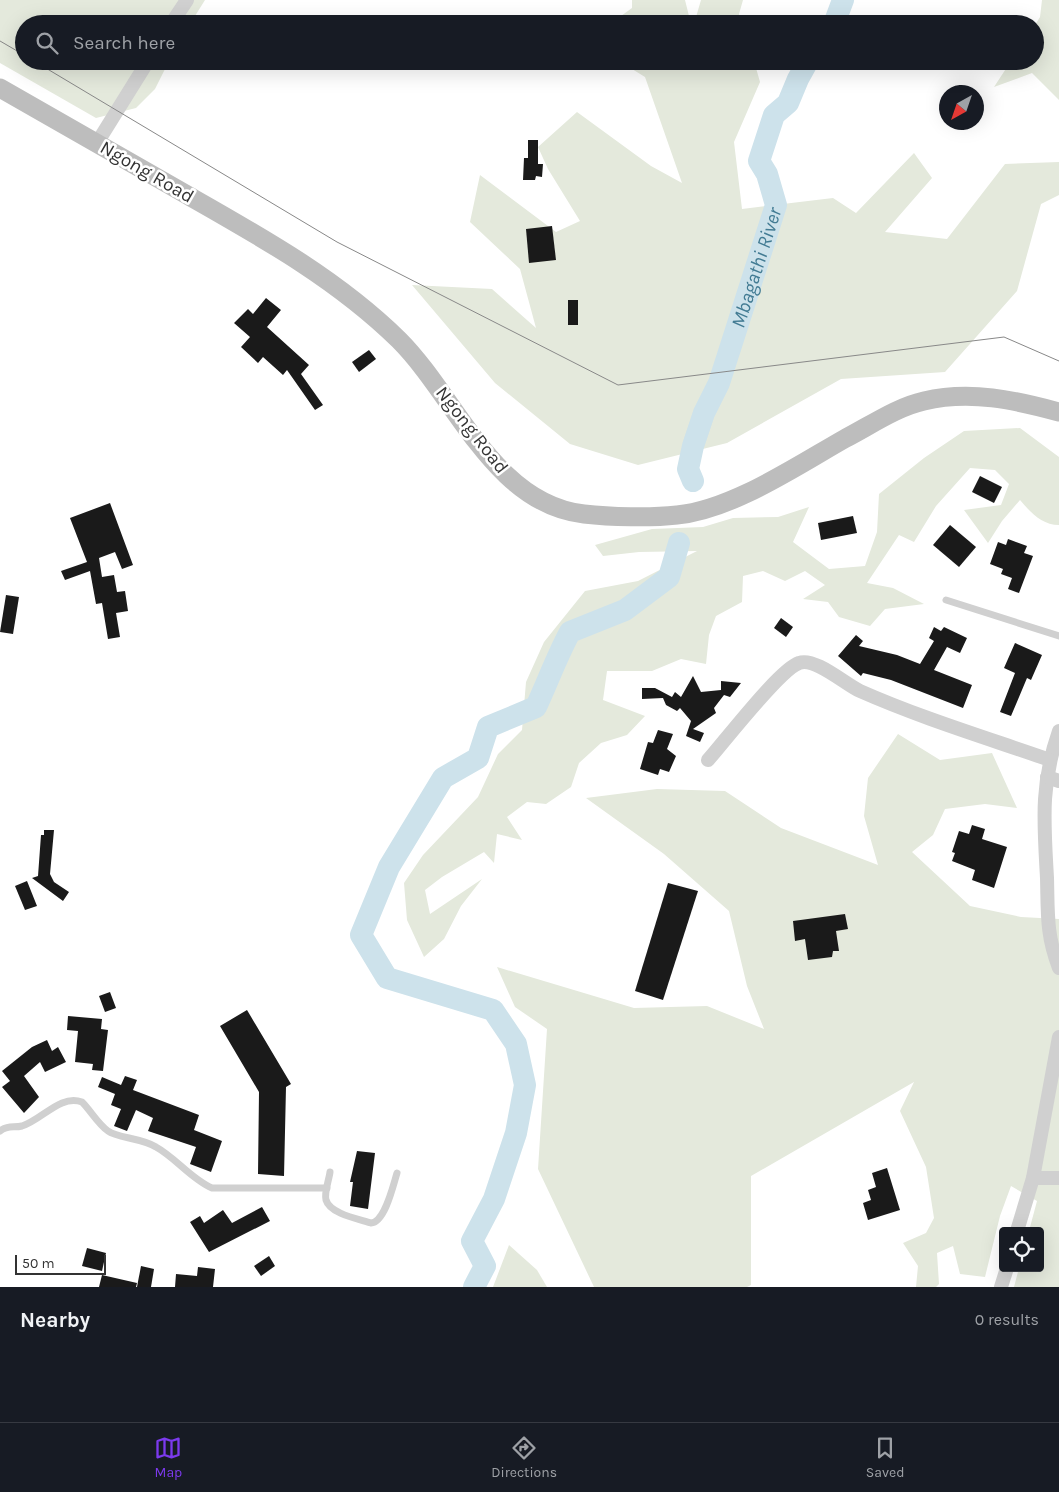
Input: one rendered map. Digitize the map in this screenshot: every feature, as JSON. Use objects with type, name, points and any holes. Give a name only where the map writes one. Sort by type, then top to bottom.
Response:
[{"type":"main road","name":"Ngong Road","points":[[0,88],[270,242],[344,294],[374,318],[414,356],[494,463],[527,491],[543,502],[562,510],[585,514],[678,515],[717,505],[750,491],[891,414],[923,401],[982,395],[1026,403],[1059,412]]},
{"type":"street","points":[[177,15],[187,0]]},
{"type":"street","points":[[97,143],[142,70]]},
{"type":"street","points":[[708,760],[775,682],[790,668],[800,662],[820,667],[861,691],[1050,760]]},
{"type":"street","points":[[1059,731],[1050,760],[1053,779],[1043,803],[1053,891],[1048,933],[1059,968]]},
{"type":"street","points":[[1018,1227],[1032,1178],[1059,1037]]},
{"type":"street","points":[[1032,1178],[1059,1178]]},
{"type":"street","points":[[1001,1287],[1005,1272]]},
{"type":"lane","points":[[946,600],[1059,636]]},
{"type":"lane","points":[[0,1131],[4,1127],[22,1126],[57,1105],[77,1100],[82,1102],[109,1132],[137,1138],[155,1146],[175,1160],[204,1185],[212,1188],[327,1188]]},
{"type":"lane","points":[[330,1172],[326,1197],[327,1203],[335,1210],[371,1223],[376,1223],[382,1217],[397,1173]]},
{"type":"shaded area","points":[[0,0],[205,0],[196,15],[15,15],[15,70],[164,70],[155,89],[136,108],[96,118],[0,63]]},
{"type":"shaded area","points":[[632,0],[685,0],[689,15],[622,15],[632,8]]},
{"type":"shaded area","points":[[701,0],[743,0],[739,15],[697,15]]},
{"type":"shaded area","points":[[1042,0],[1059,0],[1059,100],[1032,73],[994,87],[1005,70],[1044,70],[1044,15],[1040,15]]},
{"type":"shaded area","points":[[634,70],[757,70],[760,82],[734,142],[742,209],[833,198],[856,213],[914,153],[932,178],[885,232],[947,239],[1005,164],[1059,162],[1059,195],[1041,204],[1017,291],[945,372],[841,379],[727,443],[638,465],[570,444],[495,383],[412,285],[492,289],[536,328],[520,269],[470,222],[480,175],[556,232],[580,221],[548,169],[538,147],[577,112],[651,166],[682,183],[645,77]]},
{"type":"shaded area","points":[[1020,428],[1059,457],[1059,525],[1042,520],[1032,513],[1020,500],[1002,521],[988,543],[964,510],[1001,505],[1009,484],[995,470],[970,468],[936,506],[914,542],[899,535],[867,583],[893,588],[924,604],[885,609],[870,626],[839,617],[828,602],[803,599],[825,585],[805,571],[785,581],[763,571],[743,576],[742,602],[716,616],[709,635],[706,664],[681,659],[652,671],[607,671],[603,700],[645,716],[627,735],[601,743],[579,763],[571,787],[546,804],[527,802],[507,817],[522,840],[497,834],[494,863],[484,852],[442,877],[425,890],[430,914],[482,879],[461,906],[444,939],[424,957],[407,920],[404,883],[423,855],[478,797],[498,754],[522,730],[526,682],[544,642],[585,591],[638,581],[697,551],[639,552],[603,556],[595,545],[652,529],[703,527],[733,518],[778,517],[809,507],[793,542],[829,569],[865,566],[877,532],[879,494],[924,458],[964,431]]},
{"type":"shaded area","points":[[898,734],[940,760],[992,753],[1017,808],[985,804],[945,809],[933,835],[912,852],[970,906],[1021,917],[1059,919],[1059,1287],[1014,1287],[1018,1272],[1044,1272],[1044,1227],[1030,1227],[1037,1201],[1011,1186],[1000,1216],[985,1277],[960,1274],[953,1246],[937,1253],[939,1284],[936,1287],[916,1287],[918,1266],[903,1243],[926,1233],[934,1218],[926,1167],[900,1111],[914,1082],[751,1176],[751,1285],[747,1287],[594,1287],[538,1169],[547,1029],[515,1007],[497,967],[634,1008],[707,1006],[764,1029],[747,986],[729,911],[664,854],[586,798],[657,789],[725,791],[781,828],[878,865],[864,816],[868,778]]},
{"type":"shaded area","points":[[509,1245],[537,1270],[547,1287],[493,1287]]},
{"type":"building","points":[[528,140],[538,140],[538,164],[543,164],[542,177],[536,176],[535,180],[523,180],[524,158],[528,158]]},
{"type":"building","points":[[552,226],[556,260],[529,263],[526,229]]},
{"type":"building","points":[[266,298],[281,310],[267,327],[309,365],[301,374],[323,405],[315,410],[287,370],[283,375],[263,357],[258,363],[241,347],[250,337],[234,323],[248,309],[253,314]]},
{"type":"building","points":[[568,300],[578,300],[578,325],[568,325]]},
{"type":"building","points":[[369,350],[376,359],[359,372],[352,362]]},
{"type":"building","points":[[980,476],[1002,487],[994,503],[972,492]]},
{"type":"building","points":[[110,503],[133,565],[122,569],[115,552],[99,558],[102,577],[114,575],[117,592],[125,591],[128,611],[116,613],[120,637],[108,639],[102,603],[96,604],[90,571],[65,580],[61,571],[87,562],[70,518]]},
{"type":"building","points":[[853,516],[857,533],[821,540],[818,523]]},
{"type":"building","points":[[950,525],[976,547],[959,567],[933,545]]},
{"type":"building","points":[[1008,539],[1027,546],[1024,553],[1033,556],[1019,593],[1008,589],[1012,578],[1001,574],[1003,569],[990,564],[998,542],[1006,545]]},
{"type":"building","points":[[6,595],[19,597],[13,634],[0,632]]},
{"type":"building","points":[[781,618],[793,627],[786,637],[774,628]]},
{"type":"building","points":[[934,627],[941,631],[944,627],[967,638],[960,653],[947,647],[934,670],[972,685],[963,708],[891,680],[863,673],[861,676],[838,656],[856,635],[863,641],[859,646],[897,655],[920,664],[934,641],[929,638]]},
{"type":"building","points":[[1015,643],[1042,655],[1031,680],[1027,678],[1011,716],[1000,712],[1015,673],[1004,668]]},
{"type":"building","points":[[693,676],[701,692],[721,690],[721,681],[741,683],[730,697],[724,695],[714,708],[716,713],[693,729],[704,733],[700,742],[686,736],[691,721],[680,708],[677,711],[666,705],[663,698],[642,699],[642,688],[655,688],[672,697],[675,692],[681,697]]},
{"type":"building","points":[[658,730],[673,734],[667,749],[676,756],[669,772],[660,769],[658,775],[640,769],[648,742],[653,743]]},
{"type":"building","points":[[972,825],[985,829],[982,839],[1007,847],[994,888],[972,880],[975,870],[952,861],[955,853],[952,852],[959,831],[969,834]]},
{"type":"building","points":[[44,830],[54,830],[50,874],[54,882],[69,892],[63,901],[32,878],[38,876],[41,835],[44,835]]},
{"type":"building","points":[[27,881],[37,906],[25,910],[15,886]]},
{"type":"building","points":[[668,883],[698,891],[663,1000],[635,991]]},
{"type":"building","points":[[845,914],[848,929],[836,931],[839,951],[833,951],[832,957],[808,960],[805,939],[795,941],[793,921]]},
{"type":"building","points":[[110,992],[116,1008],[105,1012],[99,996]]},
{"type":"building","points":[[247,1010],[291,1084],[286,1087],[284,1176],[258,1174],[259,1092],[220,1026]]},
{"type":"building","points":[[68,1016],[102,1019],[101,1029],[108,1030],[103,1071],[92,1070],[93,1064],[75,1062],[78,1031],[67,1030]]},
{"type":"building","points":[[47,1040],[52,1051],[58,1047],[66,1062],[45,1072],[40,1062],[24,1076],[39,1097],[24,1113],[2,1087],[10,1081],[2,1071],[32,1047]]},
{"type":"building","points":[[125,1076],[137,1080],[133,1090],[199,1115],[194,1130],[222,1141],[211,1172],[190,1164],[196,1147],[148,1131],[153,1118],[136,1110],[127,1131],[114,1126],[121,1109],[111,1105],[115,1094],[98,1087],[102,1077],[121,1085]]},
{"type":"building","points":[[357,1151],[375,1153],[368,1209],[350,1206],[353,1182],[350,1182]]},
{"type":"building","points":[[887,1168],[900,1210],[868,1220],[863,1203],[871,1200],[868,1190],[876,1187],[872,1173]]},
{"type":"building","points":[[262,1207],[270,1221],[209,1252],[190,1222],[200,1216],[204,1223],[223,1210],[232,1223]]},
{"type":"building","points":[[87,1248],[106,1253],[102,1271],[82,1266]]},
{"type":"building","points":[[269,1256],[275,1266],[261,1276],[254,1266]]},
{"type":"building","points":[[141,1266],[154,1269],[151,1287],[137,1287]]},
{"type":"building","points":[[198,1267],[215,1269],[213,1287],[175,1287],[176,1274],[197,1276]]},
{"type":"building","points":[[102,1275],[137,1283],[136,1287],[99,1287]]},
{"type":"waterway","name":"Mbagathi River","points":[[837,15],[843,0]]},
{"type":"waterway","name":"Mbagathi River","points":[[693,481],[688,469],[693,446],[704,413],[719,383],[776,205],[767,174],[759,161],[774,115],[788,103],[803,70]]},
{"type":"waterway","points":[[474,1287],[485,1266],[472,1241],[494,1199],[516,1133],[525,1085],[516,1044],[493,1010],[387,978],[361,935],[389,867],[443,778],[478,758],[488,727],[536,707],[570,632],[625,610],[669,577],[679,543]]},
{"type":"tram line","points":[[0,41],[15,50]]},
{"type":"tram line","points":[[49,70],[337,242],[618,385],[1004,337],[1059,361]]}]
